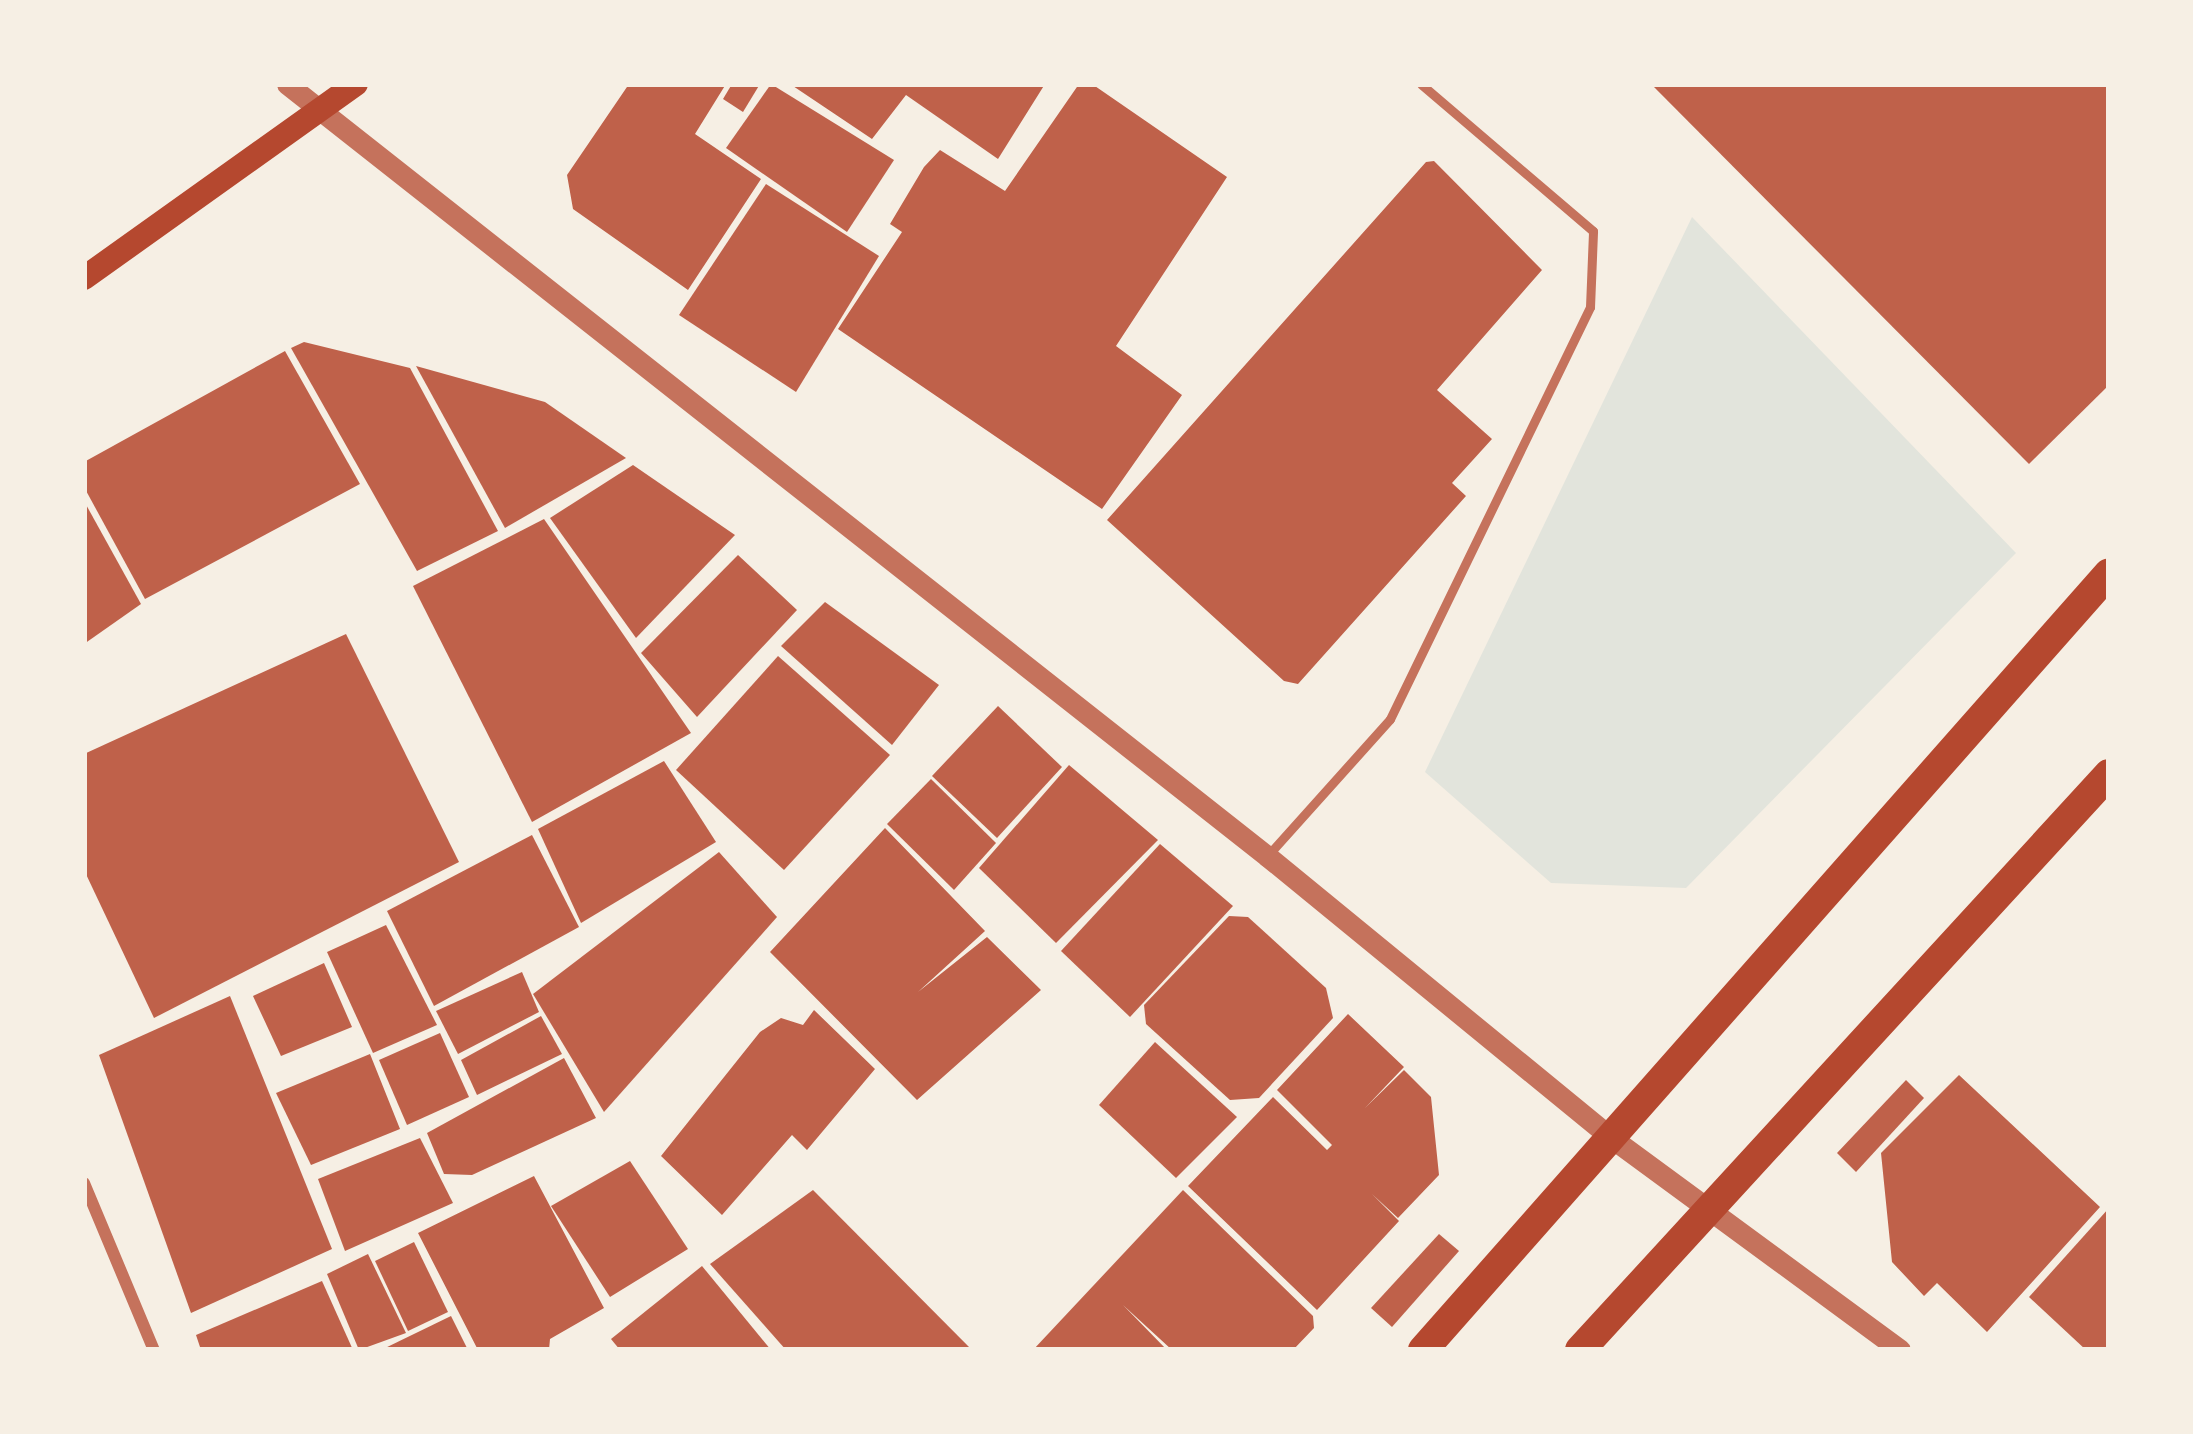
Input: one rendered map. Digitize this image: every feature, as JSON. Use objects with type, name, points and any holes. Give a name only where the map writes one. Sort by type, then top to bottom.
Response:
[{"type":"main road","points":[[84,278],[356,84]]},
{"type":"main road","points":[[1423,1350],[2109,573]]},
{"type":"main road","points":[[1580,1350],[1708,1203],[2109,773]]},
{"type":"street","points":[[287,84],[1268,856],[1612,1139],[1708,1203],[1900,1350]]},
{"type":"street","points":[[84,1184],[154,1350]]},
{"type":"lane","points":[[1268,856],[1390,719],[1590,307],[1593,231],[1421,84]]},
{"type":"shaded area","points":[[1692,217],[2016,553],[1686,888],[1551,883],[1425,772]]},
{"type":"building","points":[[629,84],[726,84],[695,134],[761,179],[688,290],[573,209],[567,175]]},
{"type":"building","points":[[732,84],[760,84],[743,112],[723,99]]},
{"type":"building","points":[[771,84],[894,160],[847,232],[726,148]]},
{"type":"building","points":[[790,84],[1045,84],[998,159],[906,95],[872,139]]},
{"type":"building","points":[[1079,84],[1092,84],[1227,177],[1116,346],[1182,395],[1102,509],[838,329],[902,232],[890,224],[924,167],[940,150],[1005,191]]},
{"type":"building","points":[[1651,84],[2109,84],[2109,385],[2029,464]]},
{"type":"building","points":[[1434,161],[1542,270],[1437,390],[1492,439],[1452,483],[1466,496],[1298,684],[1284,681],[1107,520],[1426,162]]},
{"type":"building","points":[[766,184],[879,256],[796,392],[679,315]]},
{"type":"building","points":[[304,342],[410,368],[498,531],[417,571],[291,348]]},
{"type":"building","points":[[285,351],[360,484],[145,599],[84,487],[84,462]]},
{"type":"building","points":[[416,366],[545,402],[626,458],[505,528]]},
{"type":"building","points":[[633,465],[735,535],[636,638],[550,518]]},
{"type":"building","points":[[84,501],[141,604],[84,644]]},
{"type":"building","points":[[544,519],[691,733],[532,822],[413,586]]},
{"type":"building","points":[[738,555],[797,610],[697,717],[641,653]]},
{"type":"building","points":[[825,602],[939,685],[892,745],[781,646]]},
{"type":"building","points":[[346,634],[459,862],[154,1018],[84,870],[84,754]]},
{"type":"building","points":[[778,656],[890,755],[784,870],[676,770]]},
{"type":"building","points":[[998,706],[1062,767],[997,838],[932,776]]},
{"type":"building","points":[[664,761],[716,842],[581,923],[538,829]]},
{"type":"building","points":[[1069,765],[1158,840],[1056,943],[979,868]]},
{"type":"building","points":[[931,779],[996,843],[954,890],[887,824]]},
{"type":"building","points":[[885,828],[985,931],[918,992],[987,937],[1041,990],[917,1100],[770,952]]},
{"type":"building","points":[[532,835],[579,927],[434,1006],[387,911]]},
{"type":"building","points":[[1160,844],[1233,906],[1130,1017],[1061,951]]},
{"type":"building","points":[[719,852],[777,917],[604,1112],[533,994]]},
{"type":"building","points":[[1229,916],[1248,917],[1326,988],[1333,1018],[1259,1098],[1230,1100],[1146,1024],[1144,1005]]},
{"type":"building","points":[[386,925],[437,1025],[373,1053],[327,952]]},
{"type":"building","points":[[324,963],[352,1027],[281,1056],[253,996]]},
{"type":"building","points":[[522,972],[539,1012],[458,1054],[436,1011]]},
{"type":"building","points":[[230,996],[332,1249],[191,1313],[99,1055]]},
{"type":"building","points":[[814,1010],[875,1069],[807,1150],[792,1135],[722,1215],[661,1156],[760,1032],[781,1018],[803,1025]]},
{"type":"building","points":[[1348,1014],[1404,1067],[1365,1108],[1404,1070],[1431,1097],[1439,1175],[1398,1218],[1372,1194],[1399,1221],[1317,1310],[1188,1186],[1273,1097],[1327,1150],[1332,1145],[1277,1090]]},
{"type":"building","points":[[541,1016],[562,1054],[477,1095],[461,1060]]},
{"type":"building","points":[[440,1033],[469,1097],[407,1125],[379,1060]]},
{"type":"building","points":[[1155,1042],[1237,1117],[1176,1178],[1099,1105]]},
{"type":"building","points":[[370,1054],[400,1129],[311,1165],[276,1093]]},
{"type":"building","points":[[564,1058],[596,1118],[472,1175],[444,1174],[427,1133]]},
{"type":"building","points":[[1959,1075],[2100,1207],[1987,1332],[1937,1283],[1924,1296],[1892,1262],[1881,1153]]},
{"type":"building","points":[[1906,1080],[1924,1098],[1856,1172],[1837,1153]]},
{"type":"building","points":[[420,1138],[453,1203],[345,1251],[318,1179]]},
{"type":"building","points":[[630,1161],[688,1249],[610,1297],[551,1206]]},
{"type":"building","points":[[534,1176],[604,1308],[550,1339],[549,1350],[478,1350],[418,1233]]},
{"type":"building","points":[[813,1190],[972,1350],[786,1350],[710,1264]]},
{"type":"building","points":[[1183,1190],[1313,1316],[1314,1328],[1293,1350],[1172,1350],[1123,1305],[1167,1350],[1033,1350]]},
{"type":"building","points":[[2109,1208],[2109,1350],[2086,1350],[2029,1297]]},
{"type":"building","points":[[1439,1234],[1459,1251],[1392,1327],[1371,1308]]},
{"type":"building","points":[[414,1242],[448,1312],[408,1331],[375,1261]]},
{"type":"building","points":[[368,1254],[406,1333],[359,1350],[327,1274]]},
{"type":"building","points":[[702,1266],[771,1350],[620,1350],[611,1339]]},
{"type":"building","points":[[322,1281],[353,1350],[201,1350],[196,1335]]},
{"type":"building","points":[[451,1316],[468,1350],[381,1350]]}]
